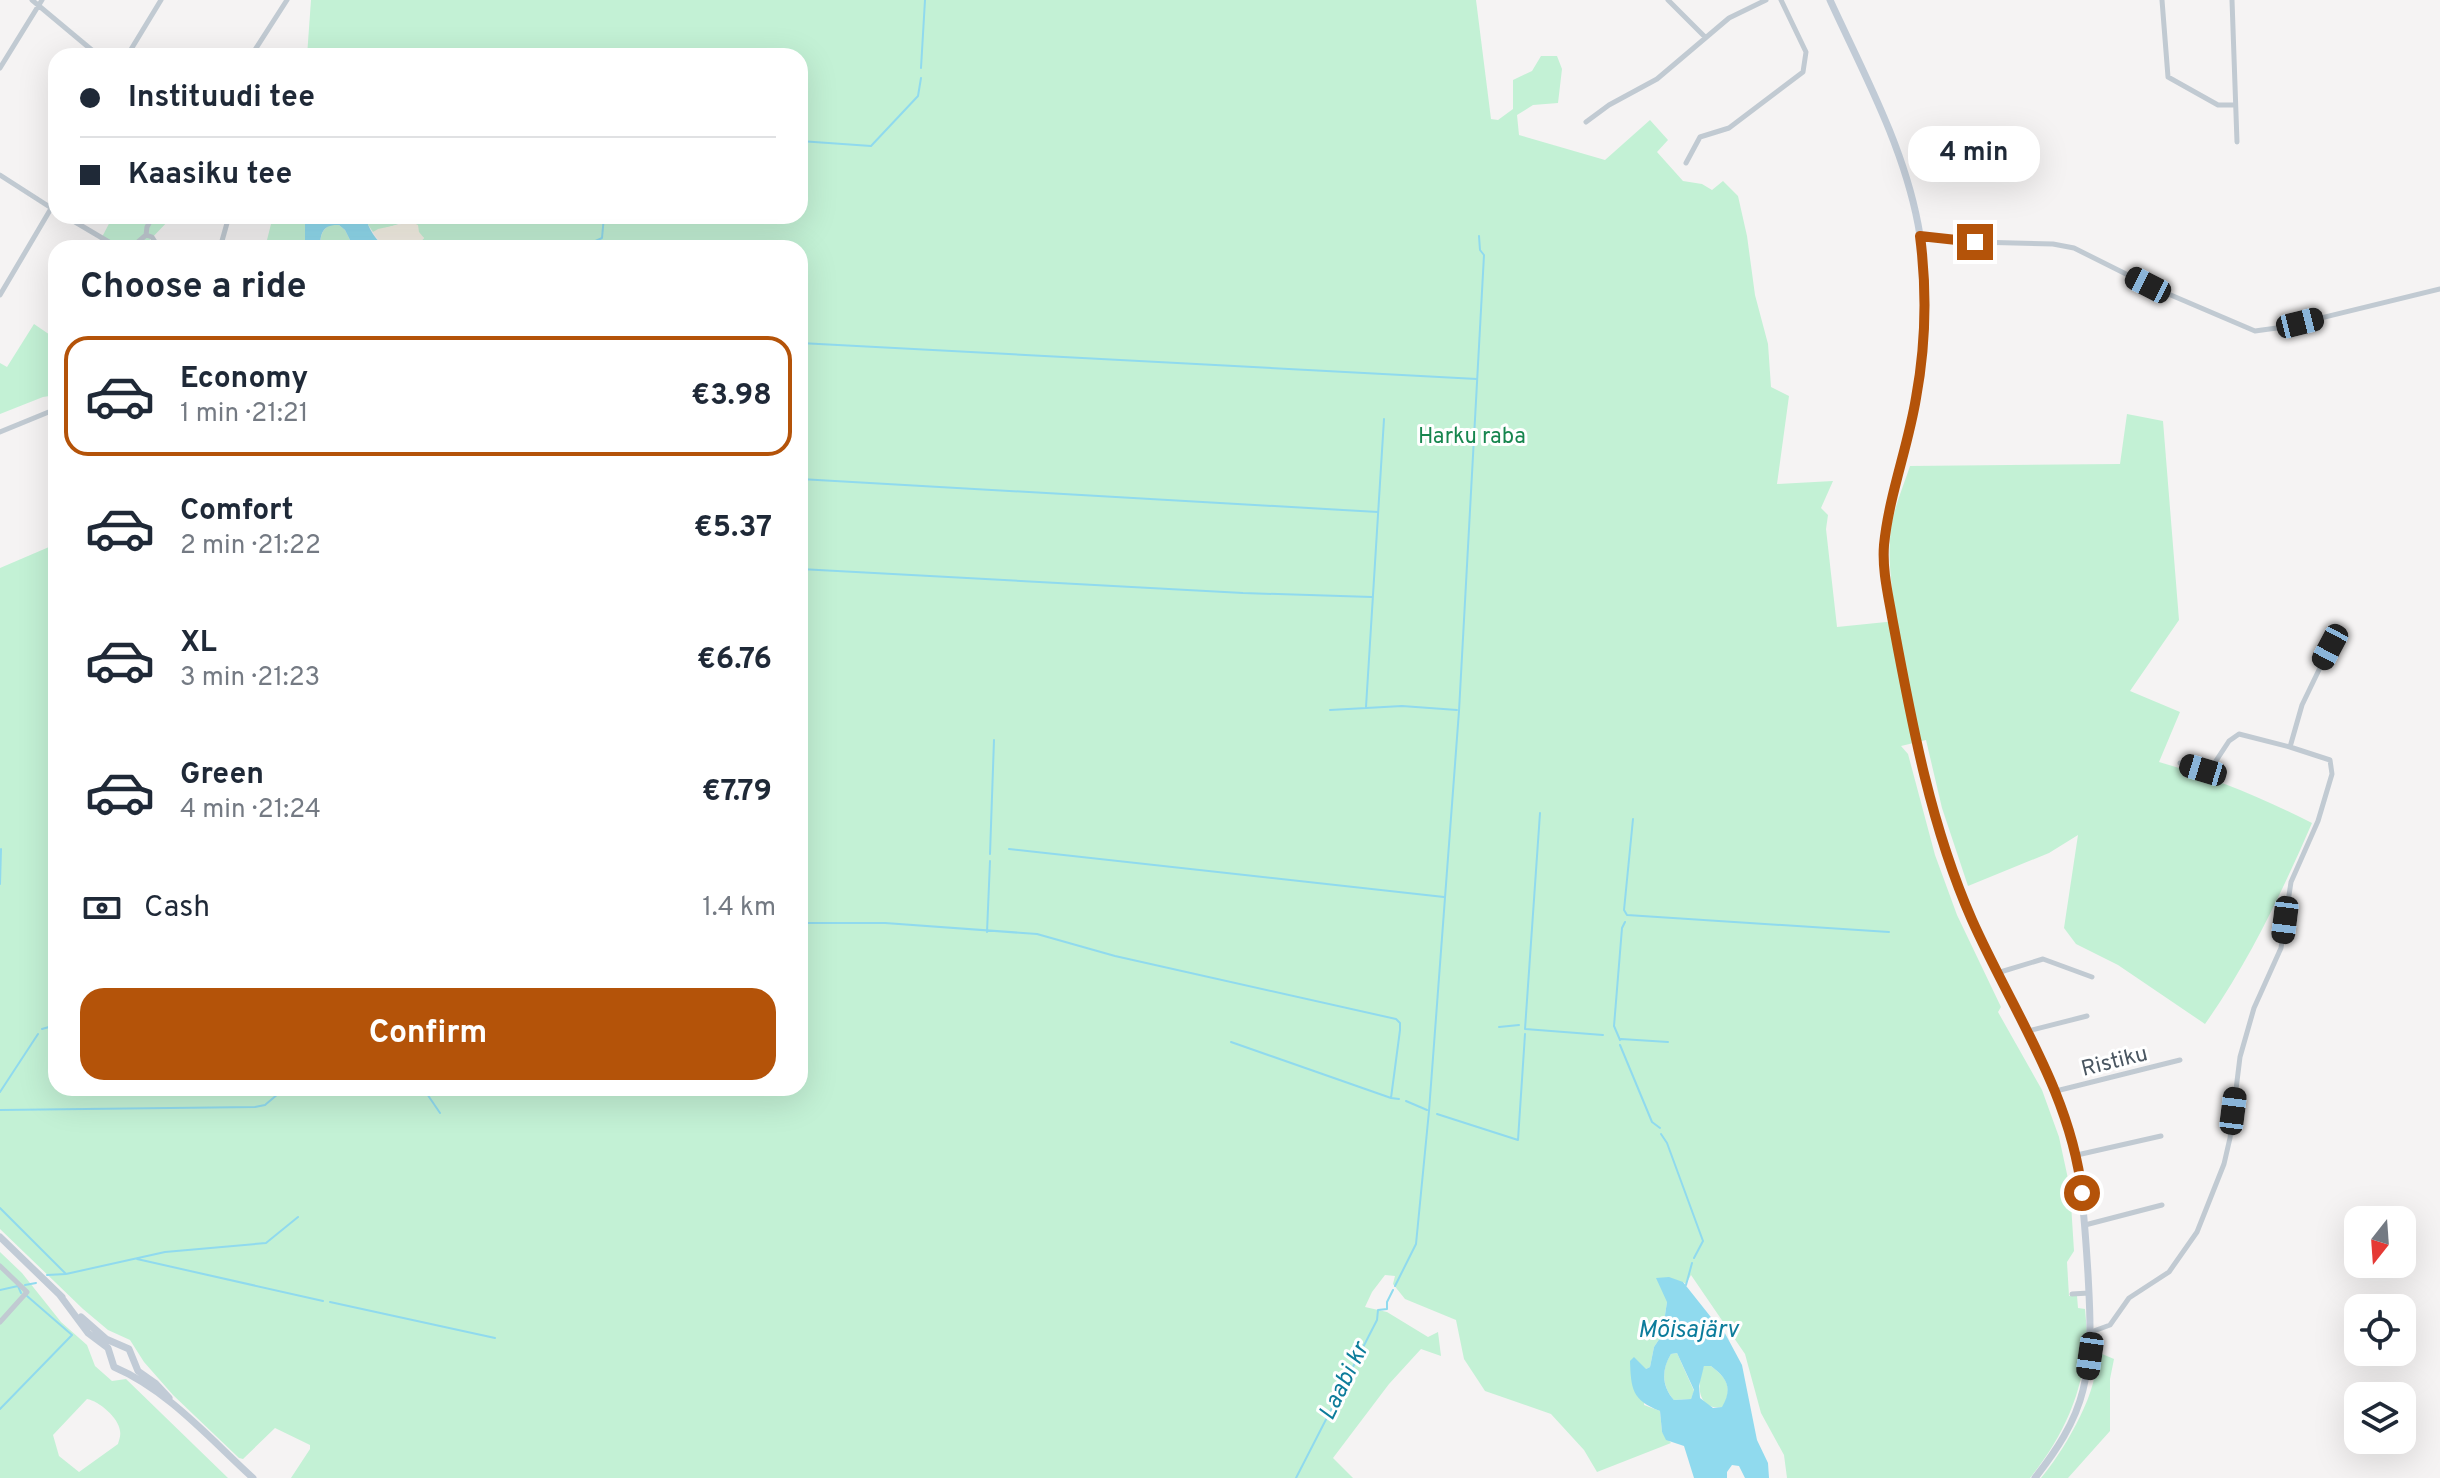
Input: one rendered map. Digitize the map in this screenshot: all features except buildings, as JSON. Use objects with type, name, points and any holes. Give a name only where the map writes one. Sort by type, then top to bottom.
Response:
[{"type":"street","points":[[32,0],[89,48]]},
{"type":"street","points":[[0,68],[42,0]]},
{"type":"street","points":[[132,48],[161,0]]},
{"type":"street","points":[[256,48],[287,0]]},
{"type":"street","points":[[1668,0],[1705,37]]},
{"type":"street","points":[[1586,122],[1609,105],[1657,79],[1729,18],[1756,2],[1766,0]]},
{"type":"street","points":[[1686,163],[1700,137],[1729,128],[1796,78],[1806,64],[1806,52],[1781,0]]},
{"type":"street","points":[[1830,0],[1890,133],[1905,174],[1920,236],[1925,306],[1922,360],[1908,443],[1884,547],[1886,583],[1921,757],[1939,825],[1972,919],[2056,1091],[2077,1155],[2085,1225],[2091,1332],[2087,1376],[2076,1412],[2057,1450],[2035,1478]]},
{"type":"street","points":[[2162,0],[2168,77],[2218,105],[2235,105]]},
{"type":"street","points":[[2232,0],[2237,142]]},
{"type":"street","points":[[0,175],[48,206]]},
{"type":"street","points":[[0,295],[48,219]]},
{"type":"street","points":[[78,224],[106,240]]},
{"type":"street","points":[[140,240],[146,235],[149,224]]},
{"type":"street","points":[[146,235],[154,240]]},
{"type":"street","points":[[1920,236],[2074,248],[2152,287],[2255,331],[2284,327],[2440,289]]},
{"type":"street","points":[[0,432],[48,412]]},
{"type":"street","points":[[2290,747],[2302,705],[2330,647]]},
{"type":"street","points":[[2091,1332],[2110,1325],[2129,1298],[2169,1272],[2197,1232],[2224,1164],[2240,1057],[2254,1008],[2281,948],[2291,882],[2314,832],[2332,774],[2330,760],[2239,734],[2229,741],[2210,770],[2180,763]]},
{"type":"street","points":[[1997,973],[2043,959],[2092,977]]},
{"type":"street","points":[[2027,1031],[2087,1016]]},
{"type":"street","name":"Ristiku","points":[[2056,1091],[2180,1060]]},
{"type":"street","points":[[2077,1155],[2161,1136]]},
{"type":"street","points":[[2085,1225],[2162,1205]]},
{"type":"street","points":[[0,1237],[94,1329],[129,1349],[138,1371],[160,1387],[177,1408]]},
{"type":"street","points":[[0,1266],[27,1292],[0,1322]]},
{"type":"street","points":[[2072,1294],[2089,1293]]},
{"type":"street","points":[[59,1294],[88,1333],[106,1346],[112,1365],[136,1376],[177,1408],[253,1478]]},
{"type":"street","points":[[110,1355],[119,1346]]},
{"type":"street","points":[[122,1369],[129,1367],[133,1360]]},
{"type":"green space","name":"Harku raba","points":[[311,0],[1476,0],[1491,119],[1498,120],[1513,109],[1513,80],[1532,71],[1541,56],[1557,56],[1562,69],[1558,103],[1533,105],[1517,115],[1519,135],[1605,160],[1650,120],[1668,140],[1657,152],[1683,181],[1702,184],[1712,190],[1723,181],[1738,196],[1755,295],[1768,344],[1771,387],[1789,396],[1777,484],[1833,481],[1821,508],[1828,515],[1826,529],[1837,627],[1896,621],[1890,570],[1891,530],[1910,466],[2120,464],[2127,414],[2163,421],[2179,620],[2130,691],[2180,712],[2159,762],[2237,789],[2312,823],[2264,926],[2205,1024],[2118,965],[2076,944],[2064,928],[2078,835],[2049,853],[1968,886],[1942,808],[1926,740],[1901,746],[1908,754],[1935,855],[1957,915],[2001,1007],[1998,1012],[2042,1090],[2059,1137],[2070,1188],[2074,1251],[2067,1262],[2069,1296],[2077,1296],[2078,1308],[2085,1309],[2087,1332],[2084,1338],[2087,1342],[2081,1380],[2069,1414],[2052,1447],[2030,1478],[1787,1478],[1784,1455],[1761,1413],[1745,1354],[1691,1275],[1667,1302],[1662,1335],[1654,1347],[1650,1367],[1646,1369],[1644,1405],[1660,1411],[1662,1432],[1671,1443],[1597,1472],[1584,1450],[1551,1414],[1485,1391],[1464,1359],[1456,1320],[1405,1299],[1393,1284],[1395,1276],[1385,1275],[1365,1307],[1387,1312],[1428,1337],[1438,1332],[1441,1356],[1421,1349],[1389,1384],[1333,1458],[1353,1478],[291,1478],[310,1445],[275,1428],[243,1459],[239,1458],[173,1395],[144,1362],[130,1340],[108,1330],[83,1309],[0,1229],[0,568],[48,547],[48,1096],[808,1096],[808,240],[422,240],[424,238],[403,224],[808,224],[808,48],[308,48]]},
{"type":"green space","points":[[109,224],[165,224],[150,240],[107,240],[102,237]]},
{"type":"green space","points":[[271,224],[305,224],[305,240],[267,240]]},
{"type":"green space","points":[[331,224],[339,225],[350,240],[320,240]]},
{"type":"green space","name":"Harku raba","points":[[368,224],[399,224],[373,232]]},
{"type":"green space","points":[[34,324],[48,334],[48,396],[0,414],[0,363],[7,367]]},
{"type":"green space","points":[[0,1252],[22,1273],[61,1322],[87,1345],[95,1366],[112,1381],[126,1379],[228,1478],[0,1478]],"holes":[[[87,1399],[112,1416],[119,1426],[120,1436],[118,1444],[79,1472],[59,1456],[53,1435]]]},
{"type":"green space","points":[[2095,1351],[2114,1359],[2110,1379],[2110,1431],[2068,1478],[2041,1478],[2080,1418],[2093,1382]]},
{"type":"green space","points":[[1677,1353],[1694,1391],[1691,1399],[1674,1400],[1665,1384],[1664,1372],[1668,1360],[1671,1354]]},
{"type":"green space","points":[[1704,1366],[1711,1366],[1727,1384],[1728,1394],[1723,1407],[1714,1407],[1703,1401],[1700,1381]]},
{"type":"sand","points":[[416,224],[424,238],[380,240],[373,232]]},
{"type":"water","points":[[305,224],[368,224],[378,240],[350,240],[339,225],[324,230],[321,240],[305,240]]},
{"type":"water","name":"Mõisajärv","points":[[1669,1277],[1683,1282],[1714,1321],[1720,1324],[1742,1365],[1757,1440],[1768,1463],[1769,1478],[1745,1478],[1739,1466],[1732,1465],[1727,1478],[1694,1478],[1684,1446],[1666,1440],[1660,1411],[1638,1398],[1631,1379],[1630,1361],[1634,1357],[1646,1369],[1650,1367],[1654,1347],[1662,1335],[1667,1302],[1656,1278]],"holes":[[[1677,1353],[1694,1390],[1691,1399],[1674,1400],[1665,1384],[1664,1372],[1668,1360],[1671,1354]],[[1704,1366],[1711,1366],[1727,1384],[1722,1407],[1713,1408],[1700,1398],[1699,1386]]]},
{"type":"waterway","points":[[921,68],[925,0]]},
{"type":"waterway","points":[[808,142],[871,146],[918,96],[921,78]]},
{"type":"waterway","points":[[598,240],[602,238],[603,224]]},
{"type":"waterway","points":[[1395,1286],[1416,1244],[1429,1111],[1459,711],[1484,255],[1480,250],[1479,236]]},
{"type":"waterway","points":[[808,343],[1477,379]]},
{"type":"waterway","points":[[1366,707],[1384,419]]},
{"type":"waterway","points":[[808,479],[1378,512]]},
{"type":"waterway","points":[[808,569],[1372,597]]},
{"type":"waterway","points":[[1330,710],[1402,706],[1457,710]]},
{"type":"waterway","points":[[990,854],[994,740]]},
{"type":"waterway","points":[[1540,813],[1525,1029],[1603,1035]]},
{"type":"waterway","points":[[1633,819],[1624,910],[1627,915],[1889,932]]},
{"type":"waterway","points":[[0,884],[1,849]]},
{"type":"waterway","points":[[1009,849],[1444,897]]},
{"type":"waterway","points":[[987,932],[990,861]]},
{"type":"waterway","points":[[1620,1040],[1614,1026],[1625,922]]},
{"type":"waterway","points":[[808,923],[885,923],[1037,934],[1115,956],[1396,1019],[1400,1030],[1391,1098],[1399,1099]]},
{"type":"waterway","points":[[1499,1027],[1519,1025]]},
{"type":"waterway","points":[[42,1029],[48,1027]]},
{"type":"waterway","points":[[0,1092],[38,1034]]},
{"type":"waterway","points":[[1437,1114],[1518,1140],[1525,1034]]},
{"type":"waterway","points":[[1621,1039],[1668,1042]]},
{"type":"waterway","points":[[1231,1042],[1391,1098]]},
{"type":"waterway","points":[[1620,1045],[1652,1122],[1660,1128]]},
{"type":"waterway","points":[[0,1110],[255,1107],[265,1105],[276,1096]]},
{"type":"waterway","points":[[428,1096],[440,1113]]},
{"type":"waterway","points":[[1406,1101],[1427,1110]]},
{"type":"waterway","points":[[1661,1134],[1703,1241],[1694,1258]]},
{"type":"waterway","points":[[0,1208],[66,1274]]},
{"type":"waterway","points":[[47,1275],[66,1274],[165,1252],[266,1243],[298,1217]]},
{"type":"waterway","points":[[137,1259],[323,1301]]},
{"type":"waterway","points":[[1686,1285],[1692,1263]]},
{"type":"waterway","points":[[25,1285],[36,1283]]},
{"type":"waterway","points":[[0,1290],[18,1286],[21,1293]]},
{"type":"waterway","name":"Laabi kr","points":[[1296,1478],[1377,1320],[1378,1310],[1387,1309],[1393,1290]]},
{"type":"waterway","points":[[0,1409],[72,1335],[27,1296]]},
{"type":"waterway","points":[[330,1302],[495,1338]]},
{"type":"route","points":[[1975,242],[1920,236],[1925,320],[1922,360],[1908,443],[1887,525],[1884,547],[1886,583],[1921,757],[1939,825],[1972,919],[2056,1091],[2077,1155],[2082,1193]]}]
